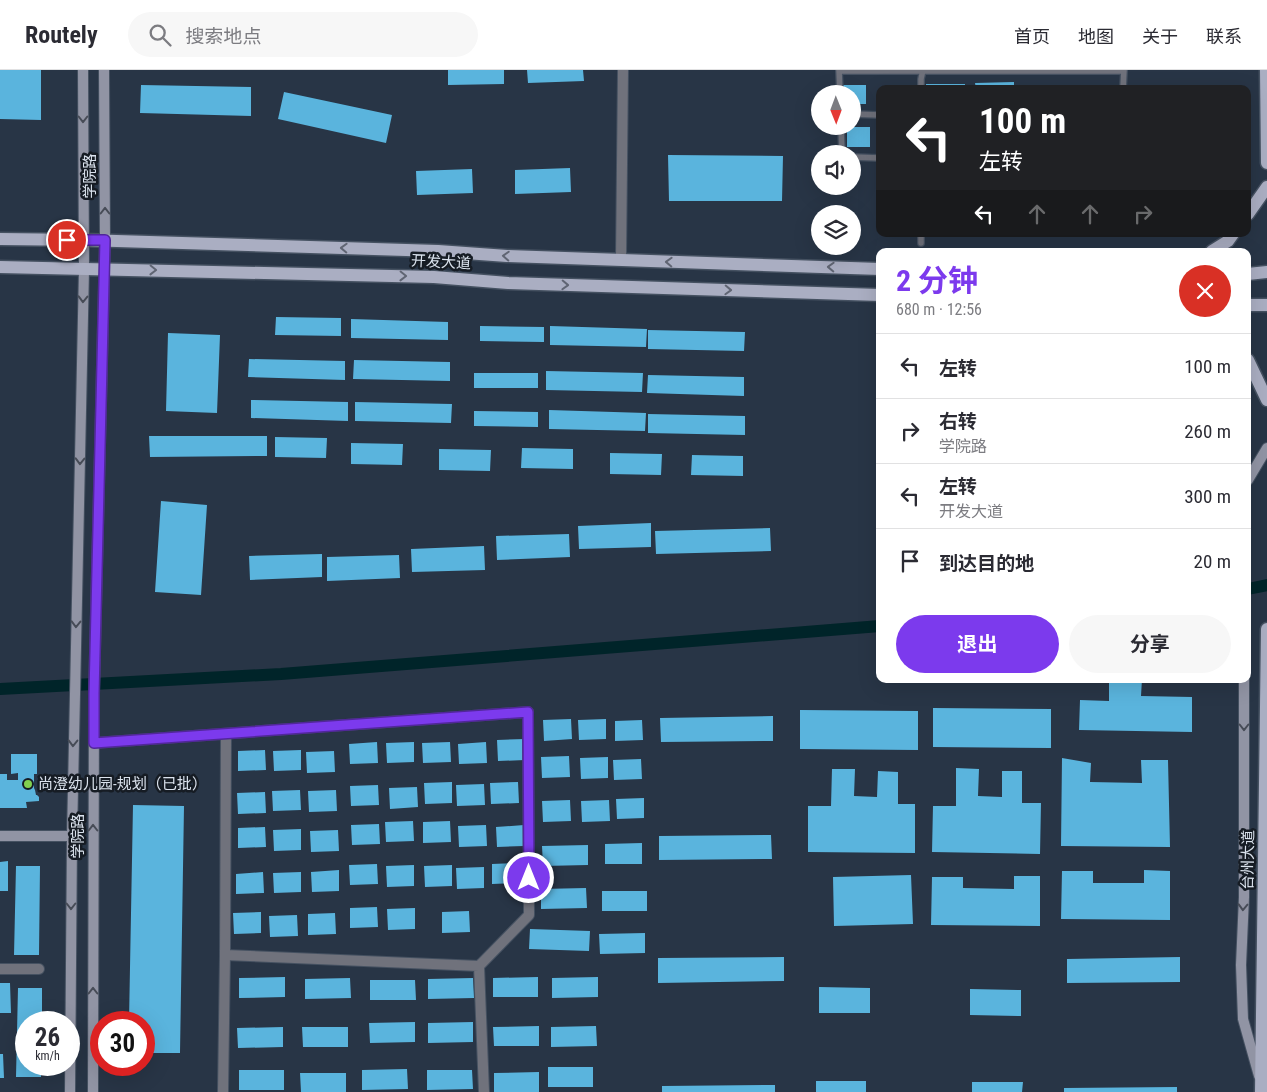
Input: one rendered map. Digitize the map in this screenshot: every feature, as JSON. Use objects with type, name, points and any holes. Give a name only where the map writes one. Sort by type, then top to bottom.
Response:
[{"type":"main road","name":"学院路","points":[[70,1092],[74,695],[84,269],[83,70]]},
{"type":"main road","name":"学院路","points":[[93,1092],[94,694],[105,240],[104,70]]},
{"type":"main road","points":[[1266,70],[1267,163]]},
{"type":"main road","points":[[1251,210],[1267,188]]},
{"type":"main road","points":[[1217,248],[1231,237]]},
{"type":"main road","name":"开发大道","points":[[0,239],[105,240],[438,251],[507,256],[876,269]]},
{"type":"main road","name":"开发大道","points":[[0,267],[434,277],[508,283],[876,295]]},
{"type":"main road","points":[[1251,274],[1267,272]]},
{"type":"main road","points":[[1251,305],[1267,305]]},
{"type":"main road","points":[[1251,366],[1267,400]]},
{"type":"main road","points":[[1251,475],[1267,448]]},
{"type":"main road","name":"台州大道","points":[[1261,1088],[1267,629]]},
{"type":"main road","points":[[1244,683],[1244,897],[1241,965],[1243,1019],[1261,1088]]},
{"type":"main road","points":[[0,836],[72,836]]},
{"type":"street","points":[[621,260],[623,70]]},
{"type":"street","points":[[94,743],[528,712],[529,915],[479,966],[484,1092]]},
{"type":"street","points":[[222,1092],[226,734]]},
{"type":"street","points":[[225,955],[479,966]]},
{"type":"street","points":[[0,969],[39,969]]},
{"type":"lane","points":[[840,85],[839,70],[1124,70],[1124,85]]},
{"type":"lane","points":[[921,85],[923,71]]},
{"type":"lane","points":[[861,114],[876,115]]},
{"type":"lane","points":[[861,157],[876,158]]},
{"type":"lane","points":[[921,237],[921,243]]},
{"type":"building","points":[[0,70],[41,70],[41,120],[0,119]]},
{"type":"building","points":[[448,70],[504,70],[504,84],[448,85]]},
{"type":"building","points":[[527,70],[583,70],[584,81],[528,83]]},
{"type":"building","points":[[1014,82],[1014,85],[975,85],[975,83]]},
{"type":"building","points":[[926,84],[965,84],[965,85]]},
{"type":"building","points":[[141,85],[251,87],[251,116],[140,113]]},
{"type":"building","points":[[861,85],[866,85],[866,104],[861,104]]},
{"type":"building","points":[[284,92],[392,115],[386,143],[278,119]]},
{"type":"building","points":[[861,127],[870,127],[870,147],[847,145],[847,135],[861,135]]},
{"type":"building","points":[[668,155],[783,156],[782,201],[669,201]]},
{"type":"building","points":[[570,168],[571,192],[515,194],[515,170]]},
{"type":"building","points":[[472,169],[473,193],[417,195],[416,171]]},
{"type":"building","points":[[276,317],[341,318],[341,336],[275,335]]},
{"type":"building","points":[[351,319],[448,322],[448,340],[351,338]]},
{"type":"building","points":[[480,326],[544,327],[544,342],[480,341]]},
{"type":"building","points":[[550,326],[647,329],[646,347],[550,345]]},
{"type":"building","points":[[648,330],[745,332],[744,351],[648,349]]},
{"type":"building","points":[[168,333],[220,335],[217,413],[166,411]]},
{"type":"building","points":[[249,359],[345,361],[345,380],[248,377]]},
{"type":"building","points":[[354,360],[450,362],[450,381],[353,379]]},
{"type":"building","points":[[546,371],[643,373],[642,392],[546,390]]},
{"type":"building","points":[[474,373],[538,373],[538,388],[474,388]]},
{"type":"building","points":[[648,375],[744,377],[744,396],[647,393]]},
{"type":"building","points":[[251,400],[348,402],[348,421],[251,418]]},
{"type":"building","points":[[355,402],[452,404],[451,423],[355,421]]},
{"type":"building","points":[[549,410],[646,413],[645,431],[549,429]]},
{"type":"building","points":[[474,411],[538,412],[538,427],[474,426]]},
{"type":"building","points":[[648,414],[745,416],[745,435],[648,433]]},
{"type":"building","points":[[149,436],[267,436],[267,456],[150,457]]},
{"type":"building","points":[[275,437],[327,438],[326,458],[275,457]]},
{"type":"building","points":[[351,443],[403,444],[402,465],[351,464]]},
{"type":"building","points":[[522,448],[573,449],[573,469],[521,468]]},
{"type":"building","points":[[439,449],[491,450],[490,471],[439,470]]},
{"type":"building","points":[[610,453],[662,454],[661,475],[610,474]]},
{"type":"building","points":[[692,455],[743,456],[743,476],[691,475]]},
{"type":"building","points":[[161,501],[207,505],[201,595],[155,592]]},
{"type":"building","points":[[651,523],[651,547],[579,549],[578,526]]},
{"type":"building","points":[[770,528],[771,551],[656,554],[655,531]]},
{"type":"building","points":[[569,534],[570,557],[497,560],[496,536]]},
{"type":"building","points":[[484,546],[485,570],[412,572],[411,549]]},
{"type":"building","points":[[322,554],[322,577],[250,580],[249,556]]},
{"type":"building","points":[[399,555],[400,578],[327,581],[327,557]]},
{"type":"building","points":[[1109,683],[1142,683],[1141,696],[1192,697],[1192,732],[1079,730],[1080,700],[1109,701]]},
{"type":"building","points":[[933,708],[1051,709],[1051,748],[933,747]]},
{"type":"building","points":[[800,710],[918,711],[918,750],[800,749]]},
{"type":"building","points":[[773,716],[773,741],[661,742],[660,718]]},
{"type":"building","points":[[571,719],[572,739],[544,741],[543,720]]},
{"type":"building","points":[[606,719],[606,739],[579,740],[578,720]]},
{"type":"building","points":[[642,720],[643,740],[615,741],[615,721]]},
{"type":"building","points":[[525,739],[525,760],[498,761],[497,740]]},
{"type":"building","points":[[377,742],[378,763],[350,764],[349,744]]},
{"type":"building","points":[[414,742],[414,762],[387,763],[386,743]]},
{"type":"building","points":[[450,742],[451,762],[423,763],[422,743]]},
{"type":"building","points":[[486,742],[487,763],[459,764],[458,744]]},
{"type":"building","points":[[265,750],[266,770],[238,771],[238,751]]},
{"type":"building","points":[[301,750],[301,770],[274,771],[273,751]]},
{"type":"building","points":[[334,751],[335,772],[307,773],[306,752]]},
{"type":"building","points":[[11,754],[37,754],[37,774],[34,774],[34,788],[39,801],[26,802],[27,808],[0,808],[0,774],[7,774],[7,780],[18,780],[18,773],[11,774]]},
{"type":"building","points":[[569,756],[570,777],[542,778],[541,757]]},
{"type":"building","points":[[608,757],[608,778],[581,779],[580,758]]},
{"type":"building","points":[[1062,758],[1091,763],[1090,782],[1142,783],[1141,760],[1168,760],[1170,847],[1061,846]]},
{"type":"building","points":[[641,759],[642,779],[614,780],[613,760]]},
{"type":"building","points":[[956,768],[979,769],[978,796],[1002,797],[1002,771],[1022,771],[1022,803],[1041,803],[1040,854],[932,852],[933,806],[956,806]]},
{"type":"building","points":[[832,769],[855,769],[854,796],[877,797],[878,771],[898,772],[898,804],[915,804],[915,853],[808,852],[808,806],[831,806]]},
{"type":"building","points":[[452,782],[452,803],[425,804],[424,783]]},
{"type":"building","points":[[518,782],[519,803],[491,804],[490,783]]},
{"type":"building","points":[[484,784],[485,805],[457,806],[456,785]]},
{"type":"building","points":[[378,785],[379,805],[351,806],[350,786]]},
{"type":"building","points":[[417,787],[418,807],[390,809],[389,788]]},
{"type":"building","points":[[300,790],[301,810],[273,811],[272,791]]},
{"type":"building","points":[[336,790],[337,811],[309,812],[308,791]]},
{"type":"building","points":[[265,792],[266,813],[238,814],[237,793]]},
{"type":"building","points":[[644,798],[644,818],[617,819],[616,799]]},
{"type":"building","points":[[570,800],[571,821],[543,822],[542,801]]},
{"type":"building","points":[[609,800],[610,821],[582,822],[581,801]]},
{"type":"building","points":[[133,805],[184,806],[180,1053],[155,1053],[155,1011],[129,1011]]},
{"type":"building","points":[[413,821],[414,841],[386,842],[385,822]]},
{"type":"building","points":[[450,821],[451,842],[423,843],[423,822]]},
{"type":"building","points":[[379,824],[380,844],[352,845],[351,825]]},
{"type":"building","points":[[486,825],[487,846],[459,847],[458,826]]},
{"type":"building","points":[[524,825],[524,846],[497,847],[496,827]]},
{"type":"building","points":[[265,827],[266,847],[238,848],[238,828]]},
{"type":"building","points":[[301,829],[301,850],[274,851],[273,830]]},
{"type":"building","points":[[338,830],[339,851],[311,852],[310,831]]},
{"type":"building","points":[[771,835],[772,859],[659,860],[659,836]]},
{"type":"building","points":[[642,843],[642,864],[605,864],[605,844]]},
{"type":"building","points":[[588,845],[588,865],[543,866],[542,846]]},
{"type":"building","points":[[8,861],[8,891],[0,891],[0,862]]},
{"type":"building","points":[[519,863],[520,883],[492,884],[492,864]]},
{"type":"building","points":[[377,864],[378,884],[350,885],[349,865]]},
{"type":"building","points":[[414,865],[414,886],[387,887],[386,866]]},
{"type":"building","points":[[452,865],[452,886],[425,887],[424,866]]},
{"type":"building","points":[[16,866],[40,866],[39,955],[14,955]]},
{"type":"building","points":[[484,867],[484,888],[457,889],[456,868]]},
{"type":"building","points":[[339,870],[339,891],[312,892],[311,872]]},
{"type":"building","points":[[1144,870],[1170,871],[1170,920],[1061,919],[1062,871],[1093,871],[1093,883],[1144,883]]},
{"type":"building","points":[[263,872],[264,893],[236,894],[236,874]]},
{"type":"building","points":[[301,872],[301,892],[274,893],[273,873]]},
{"type":"building","points":[[911,875],[913,924],[834,926],[833,877]]},
{"type":"building","points":[[1014,876],[1040,876],[1040,926],[931,925],[932,877],[963,877],[963,888],[1014,889]]},
{"type":"building","points":[[586,888],[587,908],[541,909],[541,889]]},
{"type":"building","points":[[602,891],[647,891],[647,911],[602,911]]},
{"type":"building","points":[[377,907],[378,927],[350,928],[350,908]]},
{"type":"building","points":[[415,908],[415,929],[388,930],[387,909]]},
{"type":"building","points":[[469,911],[470,932],[442,933],[442,912]]},
{"type":"building","points":[[261,912],[261,933],[234,934],[233,913]]},
{"type":"building","points":[[335,913],[336,934],[308,935],[308,914]]},
{"type":"building","points":[[297,915],[298,936],[270,937],[269,916]]},
{"type":"building","points":[[530,929],[590,931],[589,951],[529,949]]},
{"type":"building","points":[[645,933],[645,953],[600,954],[599,934]]},
{"type":"building","points":[[784,957],[784,981],[658,983],[658,958]]},
{"type":"building","points":[[1180,957],[1180,982],[1067,983],[1067,959]]},
{"type":"building","points":[[285,977],[285,997],[239,998],[239,978]]},
{"type":"building","points":[[538,977],[538,997],[493,997],[493,978]]},
{"type":"building","points":[[598,977],[598,997],[552,998],[552,978]]},
{"type":"building","points":[[350,978],[351,998],[305,999],[305,979]]},
{"type":"building","points":[[473,978],[474,998],[428,999],[428,979]]},
{"type":"building","points":[[370,980],[415,980],[416,1000],[370,1000]]},
{"type":"building","points":[[0,983],[10,983],[11,1013],[0,1013]]},
{"type":"building","points":[[819,987],[870,988],[870,1013],[819,1013]]},
{"type":"building","points":[[18,988],[42,988],[42,1011],[17,1011]]},
{"type":"building","points":[[970,989],[1021,990],[1021,1016],[970,1015]]},
{"type":"building","points":[[415,1022],[415,1042],[370,1043],[369,1023]]},
{"type":"building","points":[[473,1022],[473,1042],[428,1043],[428,1023]]},
{"type":"building","points":[[539,1026],[539,1046],[494,1046],[493,1027]]},
{"type":"building","points":[[596,1026],[597,1046],[551,1047],[551,1027]]},
{"type":"building","points":[[283,1027],[283,1047],[238,1048],[237,1028]]},
{"type":"building","points":[[302,1027],[348,1027],[348,1047],[303,1047]]},
{"type":"building","points":[[0,1054],[3,1054],[4,1078],[0,1078]]},
{"type":"building","points":[[548,1067],[593,1067],[593,1087],[548,1087]]},
{"type":"building","points":[[407,1069],[408,1089],[362,1090],[362,1070]]},
{"type":"building","points":[[239,1070],[284,1070],[284,1090],[239,1090]]},
{"type":"building","points":[[427,1070],[472,1070],[473,1089],[427,1090]]},
{"type":"building","points":[[539,1072],[539,1092],[494,1092],[494,1073]]},
{"type":"building","points":[[300,1073],[346,1073],[346,1092],[301,1092]]},
{"type":"building","points":[[16,1076],[41,1076],[41,1077]]},
{"type":"building","points":[[816,1081],[866,1081],[866,1092],[816,1092]]},
{"type":"building","points":[[972,1082],[1023,1082],[1022,1092],[972,1092]]},
{"type":"building","points":[[775,1085],[775,1092],[662,1092],[662,1086]]},
{"type":"building","points":[[1177,1087],[1177,1092],[1064,1092],[1064,1088]]},
{"type":"waterway","points":[[1251,588],[1267,585]]},
{"type":"waterway","points":[[0,689],[281,674],[876,626]]},
{"type":"place","name":"尚澄幼儿园-规划（已批）","points":[[28,784]]},
{"type":"route","points":[[67,240],[105,240],[94,743],[528,712],[529,878]]}]
